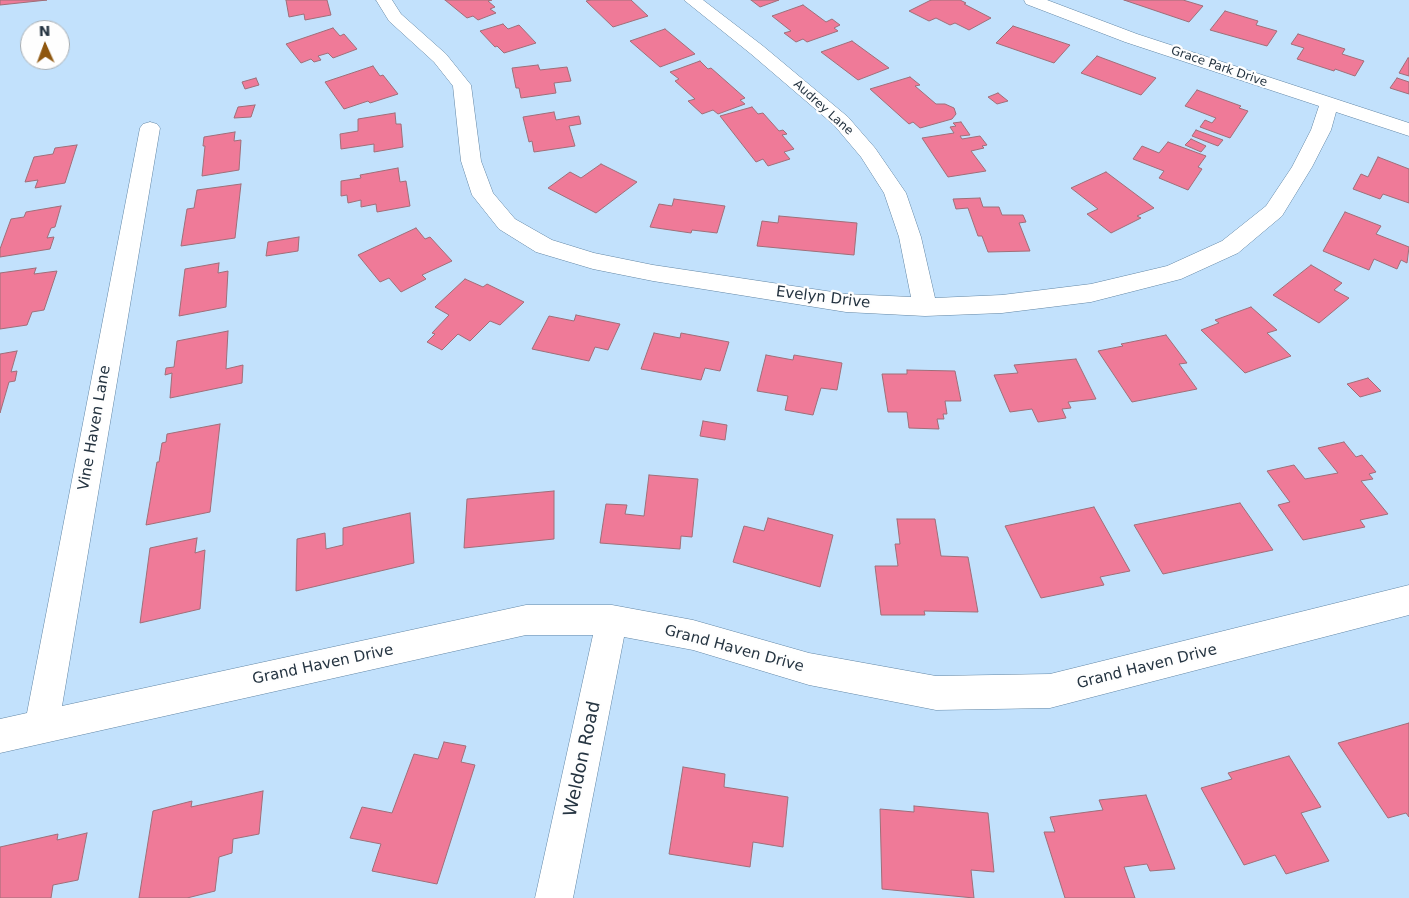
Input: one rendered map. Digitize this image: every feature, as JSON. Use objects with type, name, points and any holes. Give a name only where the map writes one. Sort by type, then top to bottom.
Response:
[{"type":"street","name":"Evelyn Drive","points":[[384,0],[395,17],[440,58],[462,85],[471,161],[483,195],[507,224],[544,246],[594,261],[652,273],[846,303],[925,307],[1002,304],[1091,293],[1173,274],[1230,247],[1274,211],[1306,160],[1321,130],[1328,104]]},
{"type":"street","name":"Audrey Lane","points":[[692,0],[757,50],[840,121],[868,152],[895,193],[910,237],[925,307]]},
{"type":"street","name":"Grace Park Drive","points":[[1032,0],[1132,38],[1409,130]]},
{"type":"street","name":"Vine Haven Lane","points":[[40,727],[150,128]]},
{"type":"street","name":"Grand Haven Drive","points":[[0,736],[526,620],[612,620],[693,635],[809,669],[936,693],[1050,691],[1409,600]]},
{"type":"street","name":"Weldon Road","points":[[554,898],[612,620]]},
{"type":"building","points":[[0,0],[47,0],[0,5]]},
{"type":"building","points":[[286,0],[327,0],[331,15],[305,20],[304,14],[289,17]]},
{"type":"building","points":[[445,0],[492,0],[488,1],[495,7],[490,9],[496,13],[478,20],[473,16],[467,18]]},
{"type":"building","points":[[631,0],[648,16],[613,27],[586,1]]},
{"type":"building","points":[[751,0],[779,0],[760,7]]},
{"type":"building","points":[[931,0],[960,0],[991,18],[969,30],[955,23],[950,25],[936,18],[929,21],[909,11]]},
{"type":"building","points":[[1124,0],[1183,0],[1203,6],[1189,22]]},
{"type":"building","points":[[803,5],[826,22],[832,19],[840,25],[834,28],[838,31],[807,42],[803,39],[796,42],[784,33],[791,31],[772,16]]},
{"type":"building","points":[[1225,11],[1258,21],[1256,25],[1277,31],[1267,46],[1210,30]]},
{"type":"building","points":[[503,24],[508,29],[519,25],[536,43],[504,53],[497,46],[495,47],[480,31]]},
{"type":"building","points":[[1013,26],[1070,45],[1054,63],[996,43]]},
{"type":"building","points":[[333,28],[340,36],[344,34],[357,49],[333,58],[328,53],[318,56],[321,60],[314,62],[311,59],[301,63],[286,44]]},
{"type":"building","points":[[665,29],[695,54],[660,67],[630,41]]},
{"type":"building","points":[[1298,34],[1345,49],[1342,54],[1364,61],[1355,76],[1297,59],[1304,48],[1291,44]]},
{"type":"building","points":[[852,41],[889,68],[858,80],[821,52]]},
{"type":"building","points":[[1097,56],[1156,78],[1141,95],[1081,73]]},
{"type":"building","points":[[1409,58],[1409,76],[1399,73]]},
{"type":"building","points":[[700,61],[708,69],[711,68],[745,98],[740,100],[745,104],[718,114],[713,110],[702,114],[688,101],[695,99],[675,81],[679,79],[670,72]]},
{"type":"building","points":[[538,65],[540,70],[567,67],[571,81],[554,83],[556,93],[521,98],[519,88],[516,88],[512,68]]},
{"type":"building","points":[[373,66],[398,94],[344,109],[325,82]]},
{"type":"building","points":[[910,77],[920,85],[915,86],[936,104],[945,104],[954,108],[956,114],[952,119],[920,128],[913,122],[909,124],[870,89]]},
{"type":"building","points":[[256,78],[259,85],[245,89],[242,82]]},
{"type":"building","points":[[1397,78],[1409,82],[1409,94],[1390,88]]},
{"type":"building","points":[[1197,90],[1241,106],[1239,108],[1248,111],[1230,138],[1200,127],[1205,120],[1212,123],[1216,118],[1185,106]]},
{"type":"building","points":[[998,93],[1008,101],[997,104],[988,97]]},
{"type":"building","points":[[255,105],[251,117],[234,118],[238,107]]},
{"type":"building","points":[[752,107],[758,114],[763,113],[779,131],[783,130],[787,134],[782,135],[794,149],[784,152],[790,159],[768,166],[763,159],[756,162],[720,116]]},
{"type":"building","points":[[554,112],[556,120],[579,116],[581,124],[569,126],[575,146],[534,152],[532,141],[529,142],[523,117]]},
{"type":"building","points":[[395,113],[396,124],[401,124],[403,147],[374,152],[374,144],[341,149],[340,134],[358,131],[358,119]]},
{"type":"building","points":[[961,122],[970,135],[960,136],[962,139],[980,136],[987,145],[982,146],[984,148],[971,151],[986,171],[948,177],[922,138],[954,133],[950,127],[956,126],[953,123]]},
{"type":"building","points":[[1196,130],[1223,140],[1218,146],[1192,136]]},
{"type":"building","points":[[235,132],[234,141],[241,140],[239,170],[202,176],[204,137]]},
{"type":"building","points":[[1191,139],[1206,146],[1201,152],[1185,145]]},
{"type":"building","points":[[1168,142],[1206,156],[1198,167],[1202,169],[1188,190],[1159,178],[1164,171],[1133,159],[1142,146],[1159,153]]},
{"type":"building","points":[[77,145],[65,183],[35,188],[38,180],[25,182],[34,157],[53,154],[55,148]]},
{"type":"building","points":[[1378,157],[1409,169],[1409,203],[1383,194],[1380,199],[1353,189],[1361,174],[1368,177]]},
{"type":"building","points":[[601,164],[637,182],[596,213],[548,188],[570,172],[581,178]]},
{"type":"building","points":[[398,168],[400,182],[406,181],[410,206],[377,212],[376,204],[361,207],[361,200],[348,203],[347,195],[341,196],[341,181],[361,178],[360,175]]},
{"type":"building","points":[[1106,172],[1154,208],[1137,216],[1141,218],[1111,233],[1087,214],[1098,209],[1071,188]]},
{"type":"building","points":[[241,184],[235,238],[181,246],[187,209],[194,208],[197,190]]},
{"type":"building","points":[[980,198],[983,207],[999,207],[1002,215],[1023,215],[1026,222],[1019,223],[1030,251],[988,252],[982,236],[978,236],[968,208],[956,209],[953,199]]},
{"type":"building","points":[[674,199],[725,206],[717,233],[692,230],[691,233],[650,227],[659,204],[672,206]]},
{"type":"building","points":[[61,206],[55,227],[51,228],[47,238],[54,237],[50,249],[0,257],[0,249],[11,219],[24,217],[26,212]]},
{"type":"building","points":[[1345,212],[1381,226],[1376,234],[1409,247],[1407,263],[1401,260],[1397,269],[1374,259],[1369,270],[1323,251]]},
{"type":"building","points":[[779,216],[857,223],[854,255],[757,246],[762,221],[778,223]]},
{"type":"building","points":[[416,228],[425,239],[430,237],[452,261],[422,275],[426,279],[401,292],[389,278],[380,282],[358,255]]},
{"type":"building","points":[[299,237],[298,251],[266,256],[268,242]]},
{"type":"building","points":[[219,263],[218,273],[228,271],[226,307],[179,316],[185,269]]},
{"type":"building","points":[[1311,265],[1342,283],[1334,290],[1349,298],[1319,323],[1273,295]]},
{"type":"building","points":[[36,268],[34,274],[57,271],[44,310],[32,312],[27,325],[0,329],[0,273]]},
{"type":"building","points":[[465,279],[483,287],[487,284],[524,302],[500,325],[490,321],[470,341],[458,334],[442,350],[427,342],[435,334],[432,333],[449,315],[435,307]]},
{"type":"building","points":[[1251,307],[1277,330],[1267,333],[1291,356],[1245,373],[1201,330],[1219,323],[1215,320]]},
{"type":"building","points":[[576,315],[620,324],[608,350],[595,347],[589,361],[532,349],[549,316],[574,321]]},
{"type":"building","points":[[228,331],[226,369],[243,365],[242,383],[170,398],[172,373],[165,375],[166,368],[174,367],[177,341]]},
{"type":"building","points":[[654,333],[680,338],[681,333],[729,342],[720,371],[705,368],[701,380],[641,369]]},
{"type":"building","points":[[1166,335],[1187,363],[1179,364],[1197,389],[1132,402],[1098,351],[1123,346],[1121,344]]},
{"type":"building","points":[[17,351],[11,372],[17,371],[15,381],[9,382],[0,413],[0,354]]},
{"type":"building","points":[[766,355],[793,360],[794,355],[842,363],[837,390],[821,388],[813,415],[785,410],[788,396],[757,391]]},
{"type":"building","points":[[1076,359],[1096,399],[1068,402],[1071,408],[1062,409],[1066,418],[1038,422],[1032,409],[1010,412],[994,375],[1018,373],[1014,365]]},
{"type":"building","points":[[907,370],[955,371],[961,401],[945,401],[947,414],[943,414],[944,419],[937,419],[939,429],[909,428],[907,412],[888,412],[882,374],[907,374]]},
{"type":"building","points":[[1368,378],[1381,391],[1360,397],[1347,384]]},
{"type":"building","points":[[703,421],[727,425],[725,440],[700,436]]},
{"type":"building","points":[[220,424],[210,512],[146,525],[157,462],[159,462],[162,443],[166,442],[167,434]]},
{"type":"building","points":[[1344,442],[1356,457],[1362,455],[1376,472],[1369,474],[1373,479],[1361,481],[1388,514],[1360,520],[1365,527],[1303,540],[1278,505],[1290,502],[1267,471],[1294,465],[1305,479],[1338,473],[1318,448]]},
{"type":"building","points":[[649,475],[698,479],[692,537],[681,536],[680,549],[600,543],[606,504],[627,505],[625,514],[644,516]]},
{"type":"building","points":[[554,491],[554,539],[464,548],[467,499]]},
{"type":"building","points":[[1240,503],[1273,550],[1163,574],[1134,525]]},
{"type":"building","points":[[1094,507],[1130,571],[1100,577],[1104,585],[1041,598],[1005,526]]},
{"type":"building","points":[[410,513],[414,563],[296,591],[297,539],[325,533],[326,549],[343,545],[343,528]]},
{"type":"building","points":[[768,518],[833,535],[820,587],[733,562],[744,526],[764,531]]},
{"type":"building","points":[[897,519],[935,519],[941,556],[968,557],[978,612],[924,611],[925,615],[881,615],[875,566],[898,566],[895,544],[900,544]]},
{"type":"building","points":[[197,538],[195,553],[205,550],[200,609],[140,623],[150,548]]},
{"type":"building","points":[[1409,723],[1409,817],[1406,813],[1388,818],[1338,743]]},
{"type":"building","points":[[444,742],[466,746],[461,762],[475,765],[437,884],[372,871],[381,844],[350,838],[362,807],[392,813],[414,754],[438,759]]},
{"type":"building","points":[[1289,756],[1321,807],[1301,813],[1329,861],[1286,874],[1275,855],[1244,865],[1201,788],[1232,779],[1228,773]]},
{"type":"building","points":[[683,767],[725,774],[724,787],[788,797],[783,847],[753,842],[750,867],[669,854]]},
{"type":"building","points":[[263,791],[259,834],[233,839],[232,853],[219,857],[215,891],[187,898],[139,898],[153,811],[192,801],[191,807]]},
{"type":"building","points":[[1146,795],[1175,869],[1150,871],[1147,864],[1124,867],[1135,898],[1065,898],[1044,832],[1055,832],[1050,817],[1103,810],[1099,800]]},
{"type":"building","points":[[914,806],[988,813],[994,872],[971,870],[974,898],[882,889],[880,809],[914,812]]},
{"type":"building","points":[[87,833],[78,880],[53,885],[51,898],[0,898],[0,847],[58,834],[57,840]]}]
